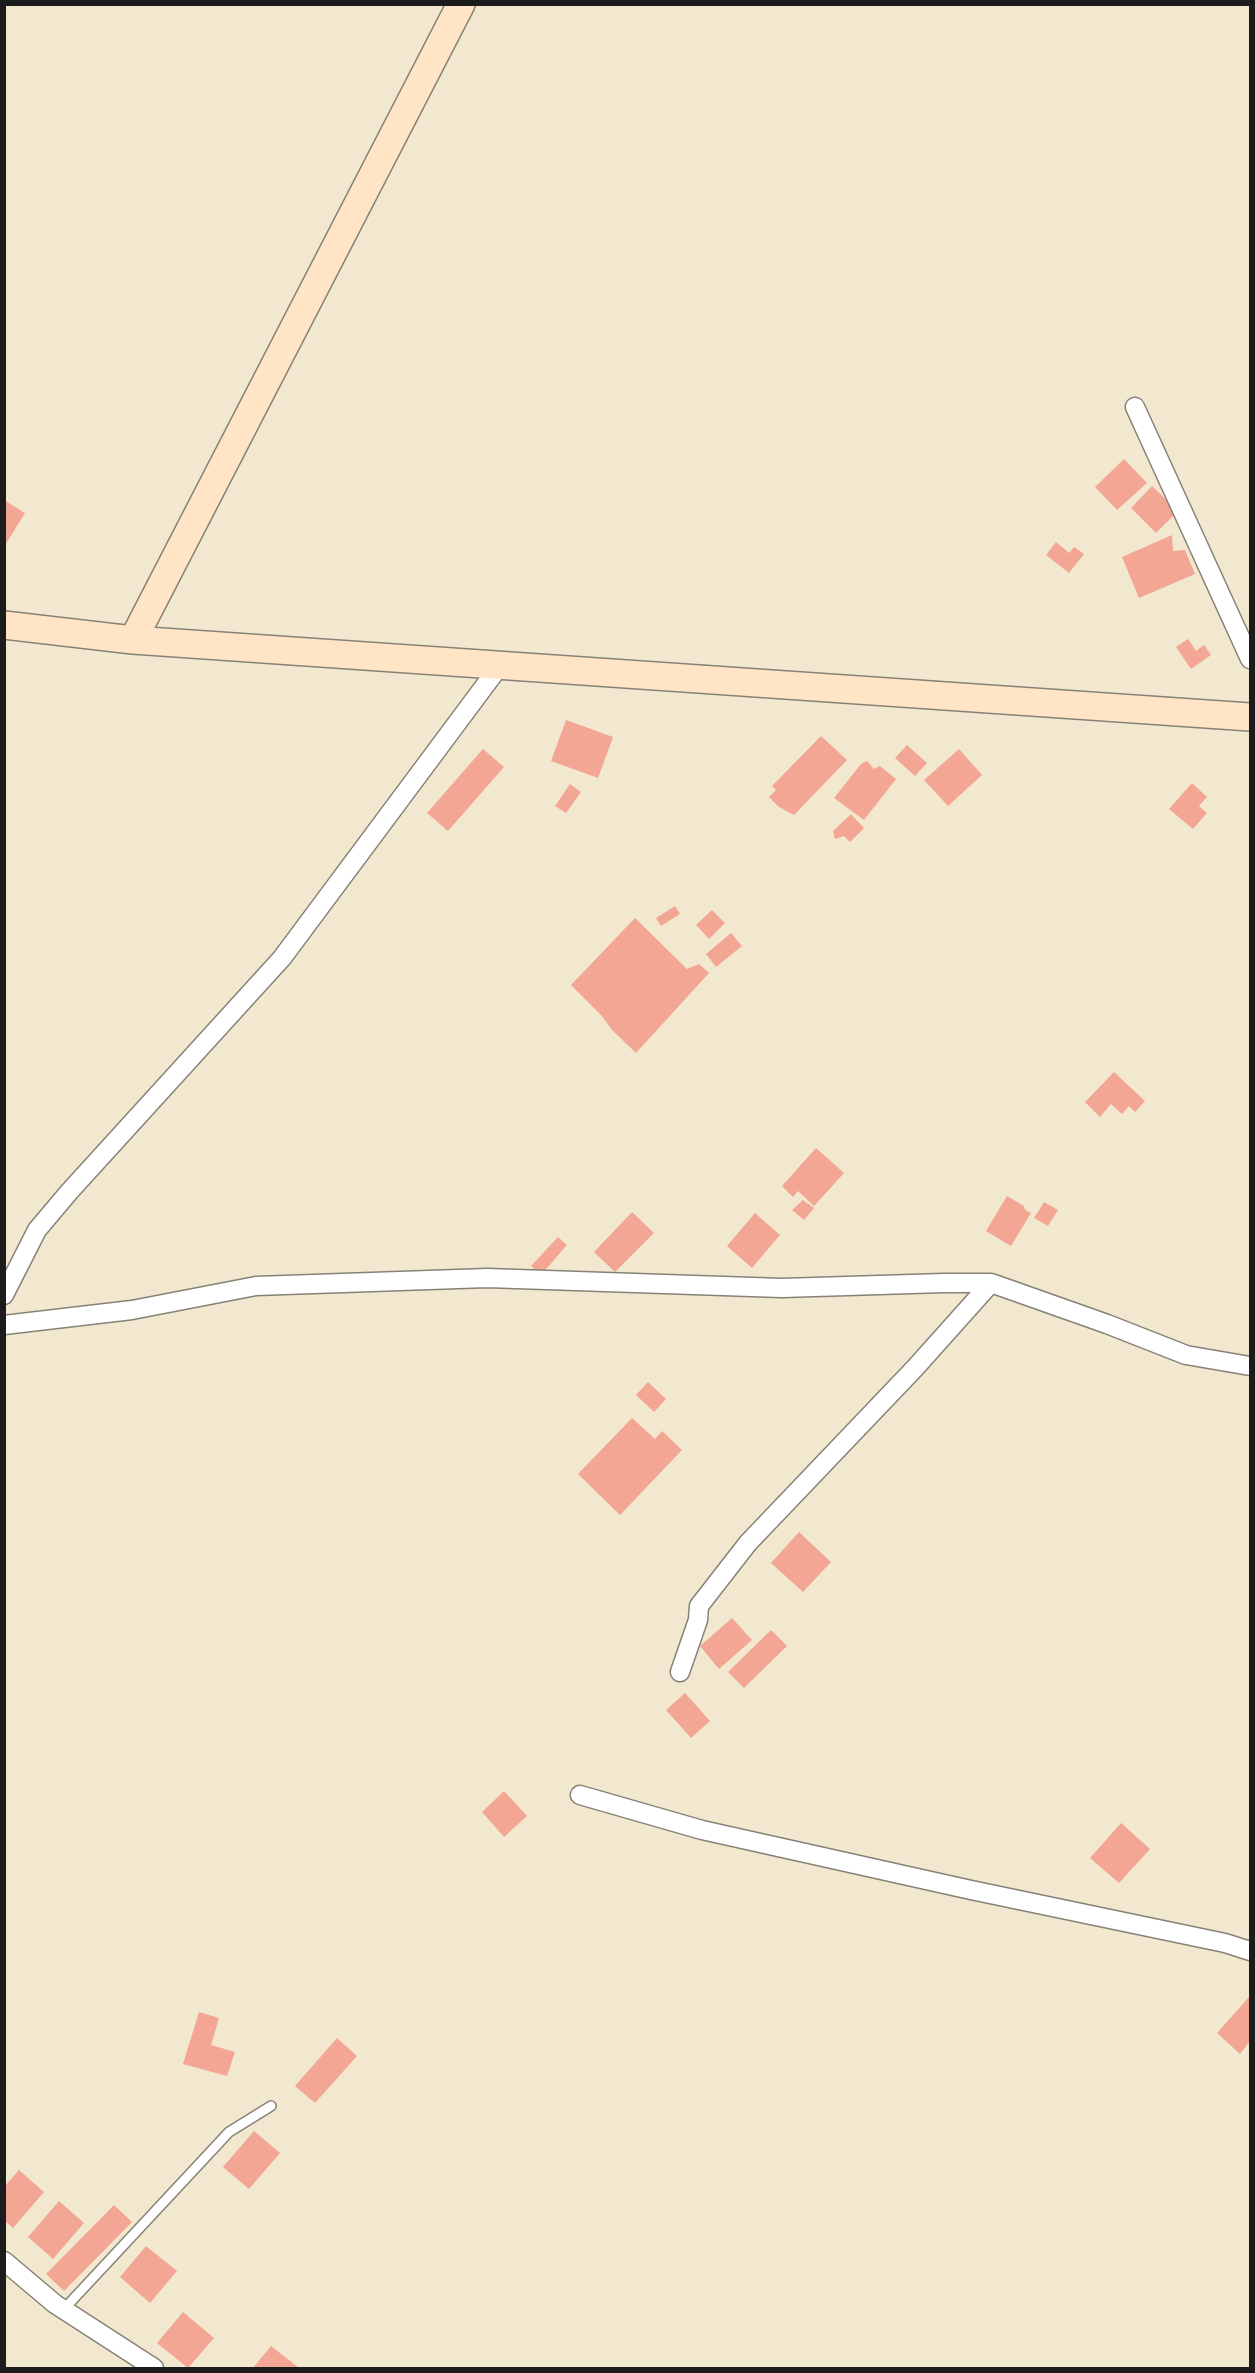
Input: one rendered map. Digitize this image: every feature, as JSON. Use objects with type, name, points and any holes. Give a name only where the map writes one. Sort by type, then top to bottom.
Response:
[{"type":"street","points":[[133,640],[461,4]]},
{"type":"street","points":[[1135,407],[1251,659]]},
{"type":"street","points":[[4,626],[133,640],[1251,717]]},
{"type":"street","points":[[4,1295],[37,1230],[282,958],[501,664]]},
{"type":"street","points":[[4,1325],[132,1310],[256,1286],[487,1278],[782,1288],[944,1282],[991,1283],[1186,1355],[1251,1366]]},
{"type":"street","points":[[680,1672],[698,1620],[699,1606],[748,1543],[915,1368],[991,1283]]},
{"type":"street","points":[[580,1795],[702,1830],[971,1890],[1225,1943],[1251,1951]]},
{"type":"street","points":[[4,2261],[64,2309],[153,2368]]},
{"type":"lane","points":[[64,2309],[229,2132],[271,2106]]},
{"type":"building","points":[[1124,459],[1147,483],[1117,510],[1095,487]]},
{"type":"building","points":[[1152,486],[1178,511],[1156,533],[1131,508]]},
{"type":"building","points":[[4,500],[25,513],[4,547]]},
{"type":"building","points":[[1172,535],[1173,551],[1185,550],[1195,574],[1139,598],[1122,557]]},
{"type":"building","points":[[1056,542],[1069,553],[1074,547],[1084,554],[1069,573],[1046,555]]},
{"type":"building","points":[[1188,639],[1196,651],[1204,645],[1211,655],[1191,669],[1176,647]]},
{"type":"building","points":[[566,720],[613,737],[598,778],[551,761]]},
{"type":"building","points":[[821,736],[847,760],[794,815],[779,807],[769,797],[776,790],[772,786]]},
{"type":"building","points":[[907,745],[927,763],[915,776],[895,758]]},
{"type":"building","points":[[483,749],[504,767],[448,831],[427,813]]},
{"type":"building","points":[[959,749],[982,775],[948,806],[924,780]]},
{"type":"building","points":[[867,761],[874,769],[880,766],[896,779],[864,820],[834,798],[861,764]]},
{"type":"building","points":[[1192,783],[1207,797],[1199,806],[1207,813],[1193,829],[1169,809]]},
{"type":"building","points":[[570,784],[581,792],[566,813],[555,806]]},
{"type":"building","points":[[851,814],[864,828],[850,842],[844,836],[835,839],[833,831]]},
{"type":"building","points":[[675,906],[680,914],[661,926],[656,918]]},
{"type":"building","points":[[712,910],[725,923],[709,939],[696,925]]},
{"type":"building","points":[[635,918],[687,969],[699,964],[709,973],[636,1053],[571,985]]},
{"type":"building","points":[[731,933],[742,946],[716,967],[706,954]]},
{"type":"building","points":[[1114,1072],[1145,1101],[1135,1112],[1129,1106],[1122,1114],[1111,1104],[1100,1117],[1085,1102]]},
{"type":"building","points":[[816,1148],[844,1173],[814,1206],[798,1191],[793,1197],[782,1186]]},
{"type":"building","points":[[1007,1196],[1031,1213],[1011,1246],[986,1231]]},
{"type":"building","points":[[803,1200],[814,1208],[804,1220],[792,1210]]},
{"type":"building","points":[[1044,1202],[1058,1210],[1048,1226],[1034,1218]]},
{"type":"building","points":[[632,1212],[654,1233],[615,1272],[594,1252]]},
{"type":"building","points":[[755,1213],[780,1235],[752,1268],[727,1246]]},
{"type":"building","points":[[558,1237],[567,1245],[541,1275],[531,1266]]},
{"type":"building","points":[[648,1382],[666,1399],[654,1412],[636,1395]]},
{"type":"building","points":[[632,1418],[655,1439],[662,1431],[682,1450],[620,1515],[578,1474]]},
{"type":"building","points":[[799,1532],[831,1562],[803,1592],[771,1563]]},
{"type":"building","points":[[732,1618],[752,1640],[719,1669],[700,1646]]},
{"type":"building","points":[[771,1630],[787,1646],[744,1688],[728,1672]]},
{"type":"building","points":[[685,1693],[710,1721],[691,1738],[666,1710]]},
{"type":"building","points":[[504,1791],[527,1816],[504,1837],[482,1812]]},
{"type":"building","points":[[1121,1823],[1150,1849],[1119,1883],[1090,1858]]},
{"type":"building","points":[[1249,1997],[1250,2041],[1240,2054],[1217,2033]]},
{"type":"building","points":[[199,2012],[219,2018],[211,2045],[235,2052],[227,2076],[183,2064]]},
{"type":"building","points":[[337,2038],[357,2056],[315,2103],[295,2086]]},
{"type":"building","points":[[254,2131],[280,2153],[249,2189],[223,2167]]},
{"type":"building","points":[[19,2170],[44,2192],[13,2228],[4,2220],[4,2187]]},
{"type":"building","points":[[59,2201],[84,2223],[53,2259],[28,2237]]},
{"type":"building","points":[[114,2205],[132,2222],[64,2291],[46,2274]]},
{"type":"building","points":[[146,2246],[177,2271],[150,2303],[120,2277]]},
{"type":"building","points":[[183,2312],[214,2338],[188,2368],[157,2343]]},
{"type":"building","points":[[271,2346],[299,2368],[253,2368]]}]
